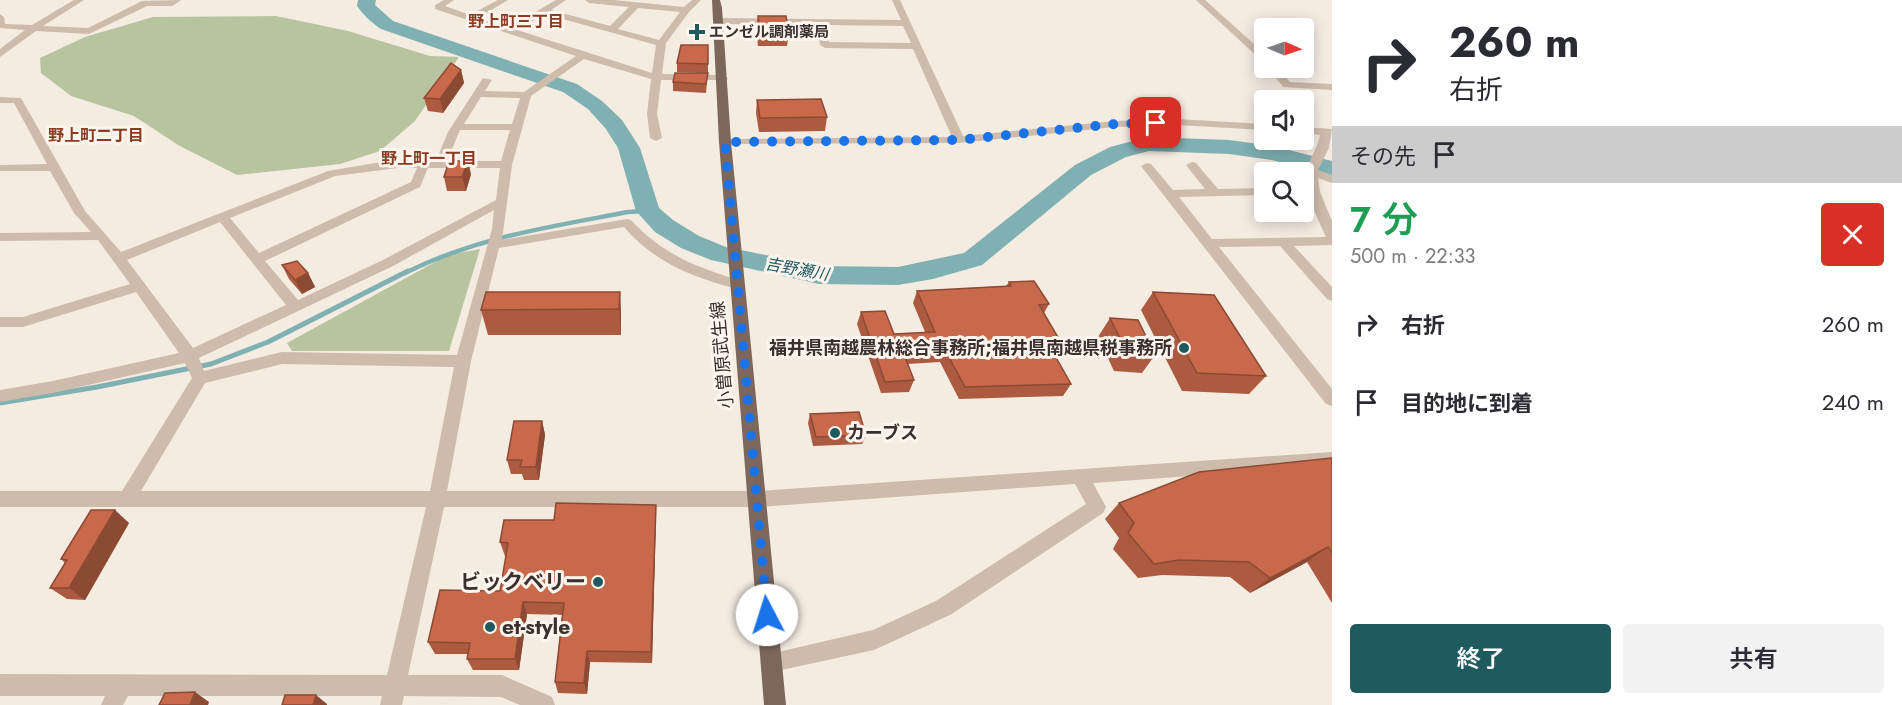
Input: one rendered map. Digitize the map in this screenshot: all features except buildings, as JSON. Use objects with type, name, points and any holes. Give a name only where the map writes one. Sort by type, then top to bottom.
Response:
[{"type":"main road","name":"小曽原武生線","points":[[716,0],[736,281],[776,705]]},
{"type":"street","points":[[0,54],[35,27],[80,0]]},
{"type":"street","points":[[0,17],[1,26],[89,31],[145,3],[172,3],[177,0]]},
{"type":"street","points":[[450,0],[438,7],[582,56],[657,77],[723,78]]},
{"type":"street","points":[[471,18],[504,0]]},
{"type":"street","points":[[509,31],[562,0]]},
{"type":"street","points":[[589,0],[686,10]]},
{"type":"street","points":[[656,138],[652,114],[661,43],[686,10],[697,0]]},
{"type":"street","points":[[896,0],[959,140]]},
{"type":"street","points":[[1200,0],[1254,49]]},
{"type":"street","points":[[610,31],[636,5]]},
{"type":"street","points":[[544,11],[610,31],[661,43]]},
{"type":"street","points":[[719,21],[906,23]]},
{"type":"street","points":[[819,22],[825,45],[916,46]]},
{"type":"street","points":[[478,94],[529,92],[582,56]]},
{"type":"street","points":[[1282,78],[1287,84],[1332,87]]},
{"type":"street","points":[[440,165],[457,127],[487,80]]},
{"type":"street","points":[[393,695],[436,499],[463,361],[494,245],[506,165],[529,92]]},
{"type":"street","points":[[0,100],[17,100],[80,213],[119,258],[190,356],[200,378]]},
{"type":"street","points":[[725,142],[959,140],[1115,124],[1177,122],[1254,126]]},
{"type":"street","points":[[457,127],[517,127]]},
{"type":"street","points":[[1314,131],[1329,132],[1314,166]]},
{"type":"street","points":[[119,258],[332,173],[424,164],[506,165]]},
{"type":"street","points":[[256,260],[416,184],[424,164]]},
{"type":"street","points":[[1192,165],[1214,192]]},
{"type":"street","points":[[1147,166],[1329,392]]},
{"type":"street","points":[[0,168],[53,167]]},
{"type":"street","points":[[1314,173],[1332,179]]},
{"type":"street","points":[[1170,194],[1254,190]]},
{"type":"street","points":[[0,396],[74,383],[190,356],[388,263],[502,201]]},
{"type":"street","points":[[1209,243],[1285,244],[1294,241],[1332,239],[1314,201]]},
{"type":"street","points":[[221,216],[296,307]]},
{"type":"street","points":[[494,245],[627,223],[643,244],[675,265],[736,281]]},
{"type":"street","points":[[0,237],[102,236]]},
{"type":"street","points":[[1285,244],[1332,296]]},
{"type":"street","points":[[0,322],[23,322],[139,286]]},
{"type":"street","points":[[127,498],[200,378],[282,358],[463,361]]},
{"type":"street","points":[[0,499],[757,499],[1332,459]]},
{"type":"street","points":[[772,662],[873,640],[943,608],[1097,507],[1080,477]]},
{"type":"street","points":[[0,685],[122,685],[393,695],[502,686],[544,705]]},
{"type":"street","points":[[112,705],[122,685]]},
{"type":"green space","points":[[276,16],[348,31],[430,56],[459,57],[415,121],[380,151],[340,164],[237,175],[178,145],[134,116],[71,96],[41,73],[40,58],[85,37],[153,17]]},
{"type":"green space","points":[[480,249],[449,351],[292,351],[287,343],[448,255]]},
{"type":"waterway","name":"吉野瀬川","points":[[367,0],[366,6],[375,17],[387,25],[570,88],[595,105],[614,125],[629,148],[648,211],[664,226],[690,242],[720,254],[819,275],[898,276],[933,270],[973,259],[1083,170],[1118,152],[1148,144],[1229,147],[1273,153],[1332,168]]},
{"type":"waterway","points":[[405,273],[459,250],[514,235],[628,212],[648,211]]},
{"type":"waterway","points":[[0,403],[97,387],[211,364],[268,342],[408,271]]},
{"type":"place","name":"エンゼル調剤薬局","points":[[697,32]]},
{"type":"place","name":"福井県南越農林総合事務所;福井県南越県税事務所","points":[[1184,348]]},
{"type":"place","name":"カーブス","points":[[835,433]]},
{"type":"place","name":"ビックベリー","points":[[598,582]]},
{"type":"place","name":"et-style","points":[[490,627]]},
{"type":"district","name":"野上町三丁目","points":[[516,21]]},
{"type":"district","name":"野上町二丁目","points":[[96,135]]},
{"type":"district","name":"野上町一丁目","points":[[429,158]]},
{"type":"route","points":[[767,615],[725,142],[959,140],[1115,124],[1156,123]]}]
